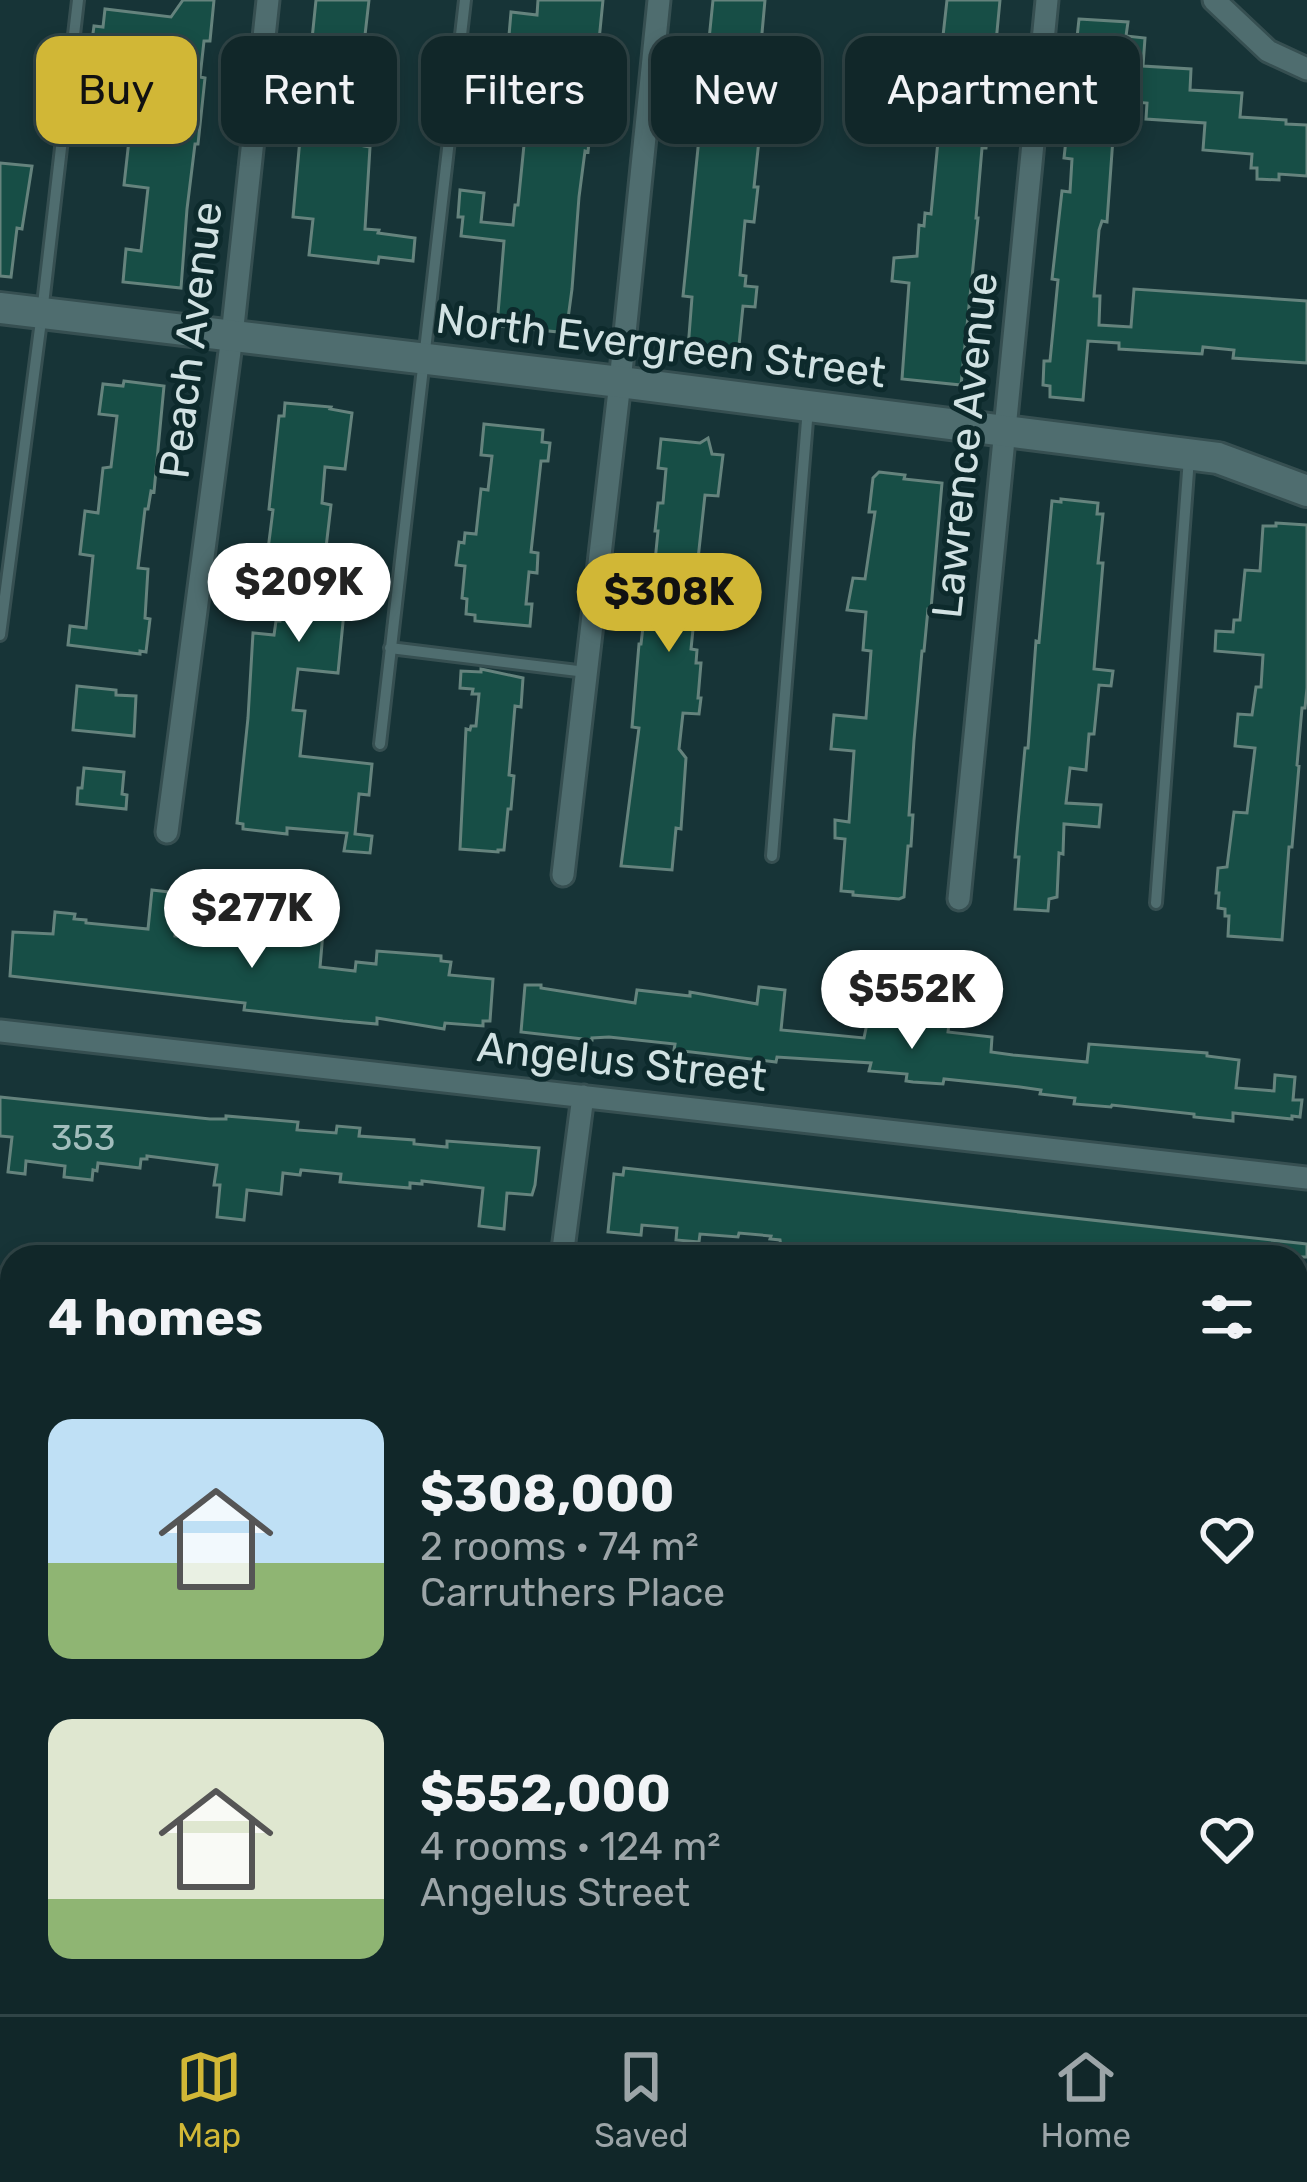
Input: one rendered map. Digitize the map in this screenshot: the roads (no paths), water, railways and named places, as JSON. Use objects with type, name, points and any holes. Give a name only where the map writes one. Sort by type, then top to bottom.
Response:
[{"type":"street","name":"Peach Avenue","points":[[167,832],[232,336],[268,0]]},
{"type":"street","points":[[563,875],[659,0]]},
{"type":"street","name":"Lawrence Avenue","points":[[959,898],[1047,0]]},
{"type":"street","points":[[1214,0],[1268,51],[1307,69]]},
{"type":"street","name":"North Evergreen Street","points":[[0,308],[1190,454],[1218,458],[1307,491]]},
{"type":"street","name":"Angelus Street","points":[[0,1031],[1307,1178]]},
{"type":"street","points":[[564,1245],[583,1096]]},
{"type":"lane","points":[[0,634],[78,0]]},
{"type":"lane","points":[[380,743],[465,0]]},
{"type":"lane","points":[[772,856],[808,405]]},
{"type":"lane","points":[[1156,903],[1190,454]]},
{"type":"lane","points":[[390,648],[586,672]]}]
